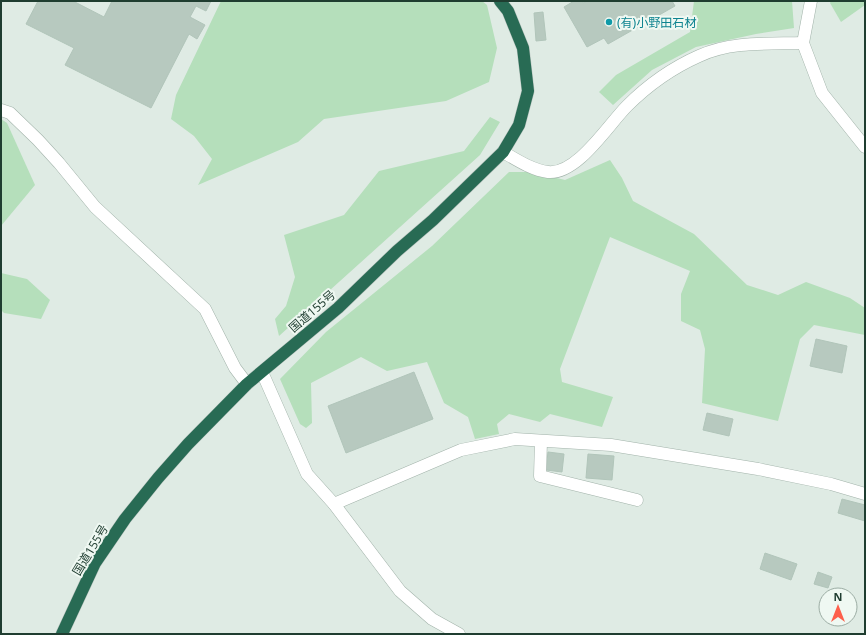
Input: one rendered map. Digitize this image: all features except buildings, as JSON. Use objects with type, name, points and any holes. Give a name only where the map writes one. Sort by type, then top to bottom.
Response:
[{"type":"highway","name":"国道155号","points":[[62,634],[95,563],[125,519],[188,444],[247,384],[338,308],[504,152],[520,125],[528,91],[523,48],[508,11],[500,1]]},
{"type":"street","points":[[811,1],[803,42],[822,93],[865,147]]},
{"type":"street","points":[[504,152],[527,166],[548,172],[565,169],[580,159],[626,106],[666,74],[699,56],[723,48],[748,44],[803,42]]},
{"type":"street","points":[[1,110],[10,113],[38,140],[95,207],[205,309],[235,368],[247,384]]},
{"type":"street","points":[[262,372],[307,474],[334,504],[400,591],[432,619],[459,634]]},
{"type":"street","points":[[334,504],[461,450],[515,440],[611,445],[758,469],[831,484],[865,494]]},
{"type":"street","points":[[541,441],[540,476],[637,500]]},
{"type":"green space","points":[[221,1],[482,1],[487,5],[497,48],[489,82],[446,101],[324,119],[298,142],[198,185],[212,159],[194,136],[171,119],[176,95]]},
{"type":"green space","points":[[694,1],[792,1],[794,28],[756,34],[696,47],[652,70],[613,105],[599,92],[616,75],[690,32]]},
{"type":"green space","points":[[831,1],[865,1],[865,5],[841,22],[830,3]]},
{"type":"green space","points":[[490,117],[500,122],[480,155],[279,336],[275,319],[286,306],[295,277],[284,235],[344,215],[379,171],[464,151]]},
{"type":"green space","points":[[1,119],[7,123],[35,185],[1,226]]},
{"type":"green space","points":[[610,160],[622,178],[633,201],[694,234],[747,285],[778,295],[806,282],[850,298],[865,308],[865,335],[814,325],[800,339],[778,421],[702,403],[705,349],[700,330],[681,321],[681,294],[690,271],[610,237],[560,369],[562,382],[613,397],[602,427],[550,414],[540,422],[509,414],[497,424],[499,434],[475,439],[468,417],[444,403],[427,362],[387,371],[361,357],[311,383],[312,423],[306,428],[300,424],[280,379],[326,332],[432,246],[509,172],[532,172],[565,180]]},
{"type":"green space","points":[[1,273],[27,279],[50,300],[41,319],[4,313],[1,310]]},
{"type":"place","name":"(有)小野田石材","points":[[609,22]]}]
